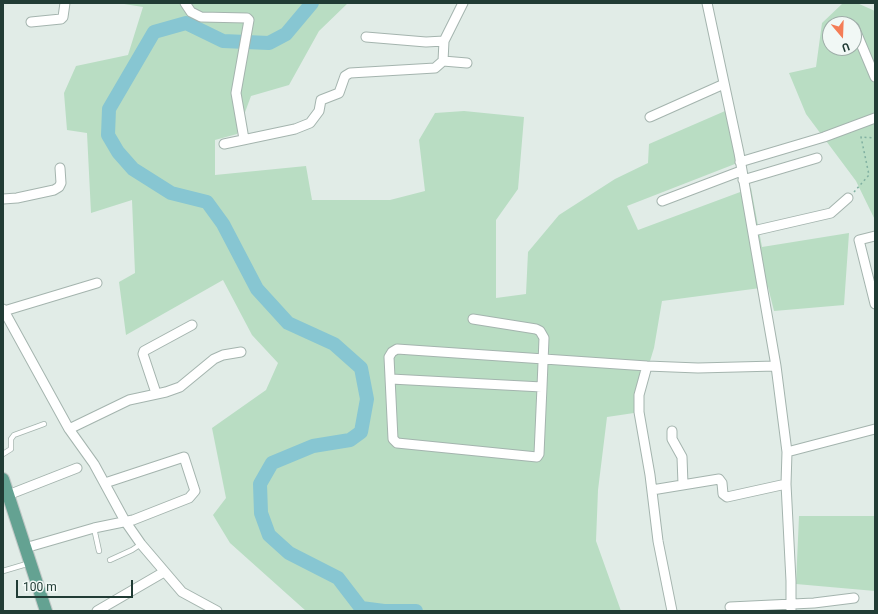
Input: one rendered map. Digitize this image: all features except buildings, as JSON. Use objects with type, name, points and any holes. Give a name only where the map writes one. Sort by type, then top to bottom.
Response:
[{"type":"main road","points":[[3,479],[46,611]]},
{"type":"street","points":[[31,22],[61,19],[63,17],[65,3]]},
{"type":"street","points":[[185,3],[191,12],[200,18],[247,18],[248,22],[242,65],[236,93],[244,138]]},
{"type":"street","points":[[443,61],[444,41],[463,3]]},
{"type":"street","points":[[707,3],[741,166],[776,366],[787,452],[786,484],[791,581],[790,607]]},
{"type":"street","points":[[366,37],[426,42],[444,41]]},
{"type":"street","points":[[862,46],[875,77]]},
{"type":"street","points":[[224,144],[244,138],[295,129],[310,123],[319,111],[321,100],[339,93],[346,76],[350,73],[435,68],[443,61],[467,63]]},
{"type":"street","points":[[650,117],[724,84]]},
{"type":"street","points":[[662,201],[741,166],[875,118]]},
{"type":"street","points":[[743,180],[816,158]]},
{"type":"street","points":[[3,199],[17,198],[54,190],[59,187],[61,183],[60,168]]},
{"type":"street","points":[[753,232],[831,213],[848,198]]},
{"type":"street","points":[[875,236],[859,240],[875,304]]},
{"type":"street","points":[[97,283],[4,310],[68,429],[105,483],[125,521],[141,544],[182,592],[217,611]]},
{"type":"street","points":[[473,319],[536,329],[540,331],[544,338],[543,359],[542,388],[539,454],[534,458],[397,442],[393,439],[392,434],[389,357],[392,352],[397,349],[543,359],[647,366],[698,368],[776,366]]},
{"type":"street","points":[[156,394],[143,354],[144,351],[192,325]]},
{"type":"street","points":[[68,429],[129,400],[166,392],[180,387],[204,367],[223,355],[242,352]]},
{"type":"street","points":[[647,366],[639,395],[639,412],[652,490],[658,541],[672,611]]},
{"type":"street","points":[[391,379],[542,388]]},
{"type":"street","points":[[787,452],[875,429]]},
{"type":"street","points":[[672,431],[672,439],[682,457],[683,484]]},
{"type":"street","points":[[25,548],[94,528],[133,520],[189,498],[194,494],[184,457],[105,483]]},
{"type":"street","points":[[8,495],[77,468]]},
{"type":"street","points":[[652,490],[719,479],[722,483],[723,494],[727,497],[786,484]]},
{"type":"street","points":[[97,611],[164,572]]},
{"type":"street","points":[[730,607],[790,607],[854,598]]},
{"type":"lane","points":[[3,454],[11,449],[11,439],[14,435],[44,424]]},
{"type":"lane","points":[[94,528],[99,551]]},
{"type":"lane","points":[[110,560],[132,550],[141,544]]},
{"type":"lane","points":[[3,571],[30,563]]},
{"type":"path","points":[[848,198],[869,175],[861,137],[875,138]]},
{"type":"green space","points":[[118,3],[348,3],[319,31],[289,85],[251,96],[237,134],[215,140],[215,175],[306,166],[312,200],[390,200],[425,191],[419,140],[435,113],[464,111],[524,117],[518,189],[496,220],[496,298],[526,294],[528,252],[559,215],[615,179],[648,163],[649,144],[732,108],[740,162],[627,206],[638,230],[751,188],[762,247],[849,233],[844,305],[774,311],[768,287],[662,301],[654,348],[634,413],[607,417],[598,490],[596,541],[621,611],[306,611],[230,543],[213,515],[226,498],[212,428],[266,390],[278,363],[252,335],[223,280],[126,335],[119,282],[135,273],[132,200],[91,213],[87,133],[67,130],[64,93],[76,66],[128,55],[143,7]]},
{"type":"green space","points":[[843,3],[857,3],[875,11],[875,220],[856,181],[806,114],[789,73],[816,67],[822,23],[822,56],[862,56],[862,16],[829,16]]},
{"type":"green space","points":[[799,516],[875,516],[875,591],[796,584]]},
{"type":"waterway","points":[[312,3],[286,34],[269,43],[223,41],[186,23],[154,32],[109,109],[108,135],[118,152],[133,169],[171,193],[207,202],[223,224],[257,289],[288,323],[334,344],[361,368],[367,399],[361,432],[350,440],[313,446],[272,463],[260,484],[261,513],[269,535],[289,553],[338,578],[361,608],[384,611],[416,611]]}]
